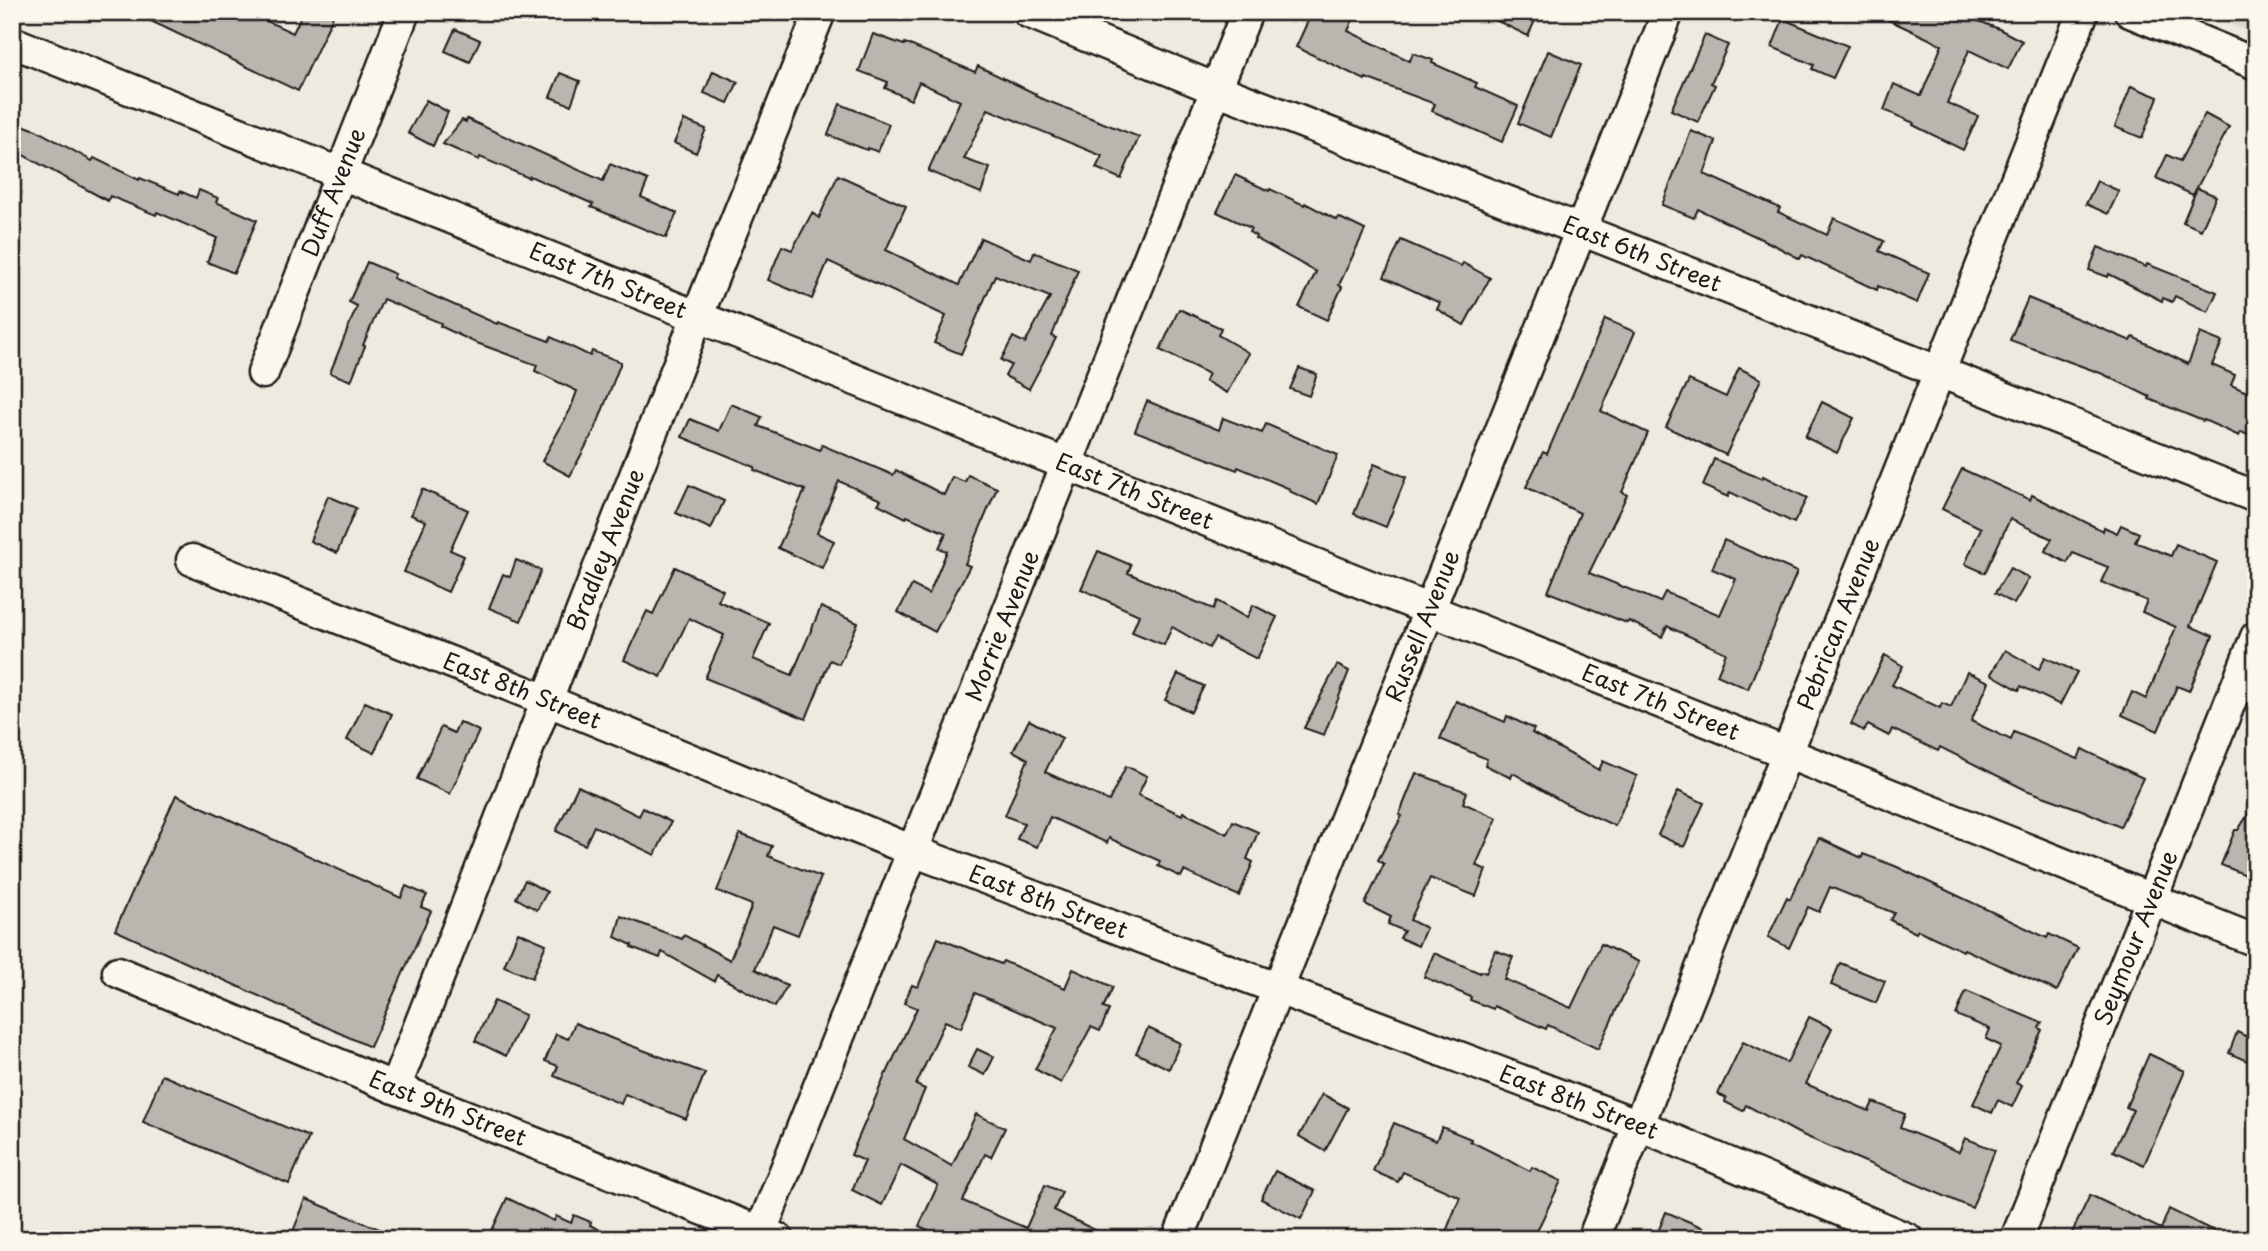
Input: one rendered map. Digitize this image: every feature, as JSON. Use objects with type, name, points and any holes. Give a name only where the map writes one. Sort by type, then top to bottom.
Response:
[{"type":"street","name":"Duff Avenue","points":[[262,373],[404,12]]},
{"type":"street","name":"Bradley Avenue","points":[[395,1088],[697,317],[820,12]]},
{"type":"street","name":"East 6th Street","points":[[1028,12],[1216,89],[2256,497]]},
{"type":"street","name":"Morrie Avenue","points":[[766,1236],[913,850],[1247,12]]},
{"type":"street","name":"Russell Avenue","points":[[1178,1239],[1668,12]]},
{"type":"street","name":"Pebrican Avenue","points":[[1594,1239],[2083,12]]},
{"type":"street","points":[[2130,12],[2256,64]]},
{"type":"street","name":"East 7th Street","points":[[12,42],[2256,941]]},
{"type":"street","name":"East 8th Street","points":[[192,560],[913,850],[1639,1125],[1908,1239]]},
{"type":"street","name":"Seymour Avenue","points":[[2016,1239],[2256,637]]},
{"type":"street","name":"East 9th Street","points":[[118,972],[395,1088],[766,1236]]},
{"type":"shaded area","points":[[2200,12],[2256,12],[2256,35]]},
{"type":"building","points":[[132,12],[247,12],[293,33],[303,12],[335,12],[298,91]]},
{"type":"building","points":[[1312,12],[1356,12],[1348,31],[1410,61],[1413,53],[1433,60],[1432,63],[1477,83],[1475,87],[1518,106],[1502,142],[1432,111],[1435,104],[1366,78],[1365,80],[1296,47]]},
{"type":"building","points":[[1479,12],[1539,12],[1528,36]]},
{"type":"building","points":[[1872,12],[1956,12],[2022,41],[2008,69],[1969,50],[1947,103],[1978,116],[1963,150],[1884,110],[1894,84],[1921,96],[1942,45]]},
{"type":"building","points":[[1783,19],[1848,46],[1833,78],[1812,69],[1814,65],[1772,47]]},
{"type":"building","points":[[455,29],[480,40],[470,62],[445,51]]},
{"type":"building","points":[[873,34],[904,45],[905,43],[975,72],[978,66],[1036,94],[1035,96],[1139,137],[1121,179],[1096,168],[1102,156],[988,109],[964,159],[990,168],[981,193],[928,171],[960,101],[919,82],[911,100],[885,88],[888,82],[859,71]]},
{"type":"building","points":[[1705,35],[1728,45],[1711,83],[1715,85],[1698,122],[1671,110]]},
{"type":"building","points":[[1548,51],[1581,65],[1551,137],[1518,123]]},
{"type":"building","points":[[713,71],[738,82],[728,103],[704,93]]},
{"type":"building","points":[[560,73],[580,81],[571,105],[550,97]]},
{"type":"building","points":[[2131,86],[2158,97],[2142,138],[2115,127]]},
{"type":"building","points":[[426,100],[448,112],[433,146],[408,133]]},
{"type":"building","points":[[840,104],[889,124],[878,152],[828,135]]},
{"type":"building","points":[[2205,114],[2229,127],[2193,195],[2156,178],[2167,155],[2180,161]]},
{"type":"building","points":[[467,119],[603,181],[610,164],[648,180],[641,197],[677,213],[666,238],[591,207],[593,204],[530,176],[529,178],[480,157],[479,160],[443,144],[462,120],[466,122]]},
{"type":"building","points":[[684,120],[706,129],[696,153],[674,143]]},
{"type":"building","points":[[12,121],[36,130],[92,161],[94,158],[139,180],[140,178],[196,198],[199,190],[218,198],[216,202],[257,220],[234,273],[207,262],[217,238],[157,212],[156,215],[110,196],[108,201],[12,149]]},
{"type":"building","points":[[1691,131],[1716,141],[1704,174],[1780,208],[1778,212],[1827,235],[1834,218],[1884,241],[1879,251],[1929,273],[1917,303],[1878,286],[1877,290],[1802,255],[1800,259],[1698,209],[1694,218],[1662,205]]},
{"type":"building","points":[[838,175],[906,206],[886,250],[959,285],[981,238],[1031,260],[1034,252],[1078,270],[1052,336],[1056,338],[1029,389],[1005,376],[1011,365],[1001,360],[1013,337],[1025,343],[1050,297],[995,275],[961,354],[934,343],[946,316],[828,261],[812,299],[768,280],[782,246],[792,250],[812,213],[819,218]]},
{"type":"building","points":[[1235,175],[1365,230],[1339,285],[1342,287],[1327,320],[1299,307],[1316,272],[1255,238],[1256,236],[1249,232],[1251,228],[1217,212]]},
{"type":"building","points":[[2097,181],[2119,191],[2108,214],[2086,204]]},
{"type":"building","points":[[2197,188],[2216,196],[2201,230],[2183,222]]},
{"type":"building","points":[[1401,240],[1461,266],[1463,263],[1490,278],[1464,325],[1437,309],[1440,303],[1384,277]]},
{"type":"building","points":[[2098,247],[2217,292],[2208,312],[2175,296],[2172,302],[2163,298],[2162,301],[2109,274],[2108,277],[2089,270]]},
{"type":"building","points":[[367,262],[395,274],[393,278],[497,324],[498,322],[549,341],[551,337],[590,356],[592,351],[621,362],[596,427],[570,476],[542,461],[570,410],[577,391],[535,371],[537,365],[474,342],[440,326],[441,323],[383,299],[351,381],[330,373],[357,306],[349,302]]},
{"type":"building","points":[[2028,298],[2131,341],[2133,337],[2188,364],[2200,333],[2222,342],[2212,365],[2235,375],[2231,385],[2256,396],[2256,438],[2241,432],[2239,436],[2149,399],[2150,397],[2103,374],[2010,340]]},
{"type":"building","points":[[1179,309],[1221,328],[1218,335],[1249,353],[1227,393],[1205,381],[1209,374],[1160,350]]},
{"type":"building","points":[[1605,319],[1635,332],[1601,411],[1648,433],[1622,492],[1627,495],[1589,573],[1660,602],[1665,592],[1720,615],[1736,579],[1712,569],[1724,540],[1797,572],[1748,689],[1717,675],[1726,653],[1667,626],[1662,637],[1629,621],[1627,623],[1548,592],[1580,513],[1526,487],[1543,452],[1547,454]]},
{"type":"building","points":[[1299,368],[1317,374],[1309,396],[1290,389]]},
{"type":"building","points":[[1739,368],[1761,379],[1726,455],[1666,427],[1689,380],[1726,397]]},
{"type":"building","points":[[1147,401],[1219,430],[1223,418],[1262,433],[1266,424],[1338,455],[1318,504],[1238,467],[1237,470],[1135,431]]},
{"type":"building","points":[[1822,402],[1854,418],[1837,453],[1805,437]]},
{"type":"building","points":[[731,404],[762,417],[758,426],[820,450],[822,445],[893,475],[896,470],[944,495],[952,477],[965,482],[968,475],[997,488],[965,564],[970,566],[935,632],[898,612],[912,585],[929,594],[947,551],[939,548],[946,533],[907,516],[906,518],[878,504],[881,500],[839,481],[817,533],[834,541],[822,568],[778,548],[805,490],[682,437],[690,419],[719,431]]},
{"type":"building","points":[[1714,459],[1762,479],[1763,476],[1807,498],[1794,523],[1730,492],[1728,497],[1703,486]]},
{"type":"building","points":[[1374,464],[1406,477],[1386,527],[1354,514]]},
{"type":"building","points":[[1962,469],[2030,500],[2032,495],[2103,531],[2104,527],[2117,533],[2121,525],[2139,533],[2135,542],[2171,556],[2176,544],[2217,562],[2190,626],[2213,636],[2189,691],[2177,686],[2158,731],[2122,715],[2132,692],[2146,699],[2176,627],[2142,612],[2147,601],[2101,582],[2108,567],[2073,553],[2067,563],[2045,551],[2052,539],[2010,519],[1985,573],[1965,564],[1981,528],[1942,509]]},
{"type":"building","points":[[689,485],[724,501],[711,529],[676,513]]},
{"type":"building","points":[[422,489],[468,510],[450,550],[464,556],[448,592],[404,572],[426,521],[411,515]]},
{"type":"building","points":[[328,496],[356,508],[337,553],[310,541]]},
{"type":"building","points":[[1098,551],[1131,565],[1128,573],[1213,609],[1217,601],[1247,618],[1253,605],[1277,617],[1257,659],[1215,638],[1209,648],[1172,627],[1164,645],[1132,632],[1139,615],[1081,589]]},
{"type":"building","points":[[516,560],[541,570],[521,621],[489,608],[503,574],[510,577]]},
{"type":"building","points":[[675,567],[723,590],[718,601],[769,623],[753,659],[792,675],[821,607],[858,623],[839,664],[830,660],[806,719],[705,678],[724,635],[689,618],[661,677],[624,660],[647,611],[653,614]]},
{"type":"building","points":[[2010,568],[2029,578],[2014,604],[1995,593]]},
{"type":"building","points":[[2005,650],[2039,669],[2045,657],[2077,672],[2060,705],[2021,686],[2019,690],[1991,674]]},
{"type":"building","points":[[1885,655],[1903,666],[1892,685],[1940,708],[1942,703],[1951,707],[1967,672],[1989,682],[1971,721],[2011,740],[2014,732],[2078,759],[2082,749],[2143,778],[2120,827],[2026,790],[1940,747],[1938,751],[1892,729],[1889,736],[1868,725],[1864,731],[1851,724]]},
{"type":"building","points":[[1337,665],[1349,671],[1324,735],[1304,728]]},
{"type":"building","points":[[1178,674],[1204,686],[1191,712],[1165,700]]},
{"type":"building","points":[[1456,701],[1505,722],[1507,716],[1534,729],[1532,733],[1599,770],[1603,761],[1637,776],[1615,826],[1565,803],[1513,773],[1511,778],[1485,765],[1487,759],[1440,739]]},
{"type":"building","points":[[365,702],[392,714],[374,753],[347,740]]},
{"type":"building","points":[[1029,720],[1062,738],[1045,772],[1109,801],[1126,766],[1147,776],[1138,795],[1182,815],[1183,812],[1227,834],[1233,821],[1258,832],[1247,859],[1253,862],[1239,896],[1184,871],[1181,877],[1158,866],[1160,861],[1109,838],[1107,843],[1050,817],[1037,847],[1017,839],[1024,823],[1005,816],[1028,759],[1013,751]]},
{"type":"building","points":[[459,722],[479,731],[450,794],[417,779],[441,727],[454,733]]},
{"type":"building","points":[[1416,773],[1467,792],[1463,803],[1497,818],[1476,865],[1486,870],[1476,896],[1430,878],[1410,920],[1426,928],[1418,946],[1400,938],[1404,931],[1388,924],[1391,917],[1365,904],[1384,864],[1378,860],[1402,816],[1399,815]]},
{"type":"building","points":[[578,786],[639,816],[643,808],[671,822],[655,855],[594,826],[585,845],[556,831]]},
{"type":"building","points":[[1678,791],[1704,803],[1684,847],[1658,835]]},
{"type":"building","points":[[176,795],[401,898],[406,886],[427,895],[421,907],[431,911],[370,1047],[115,930]]},
{"type":"building","points":[[2256,802],[2256,879],[2221,865],[2235,830],[2238,830]]},
{"type":"building","points":[[740,834],[772,846],[768,856],[821,877],[798,935],[773,925],[755,969],[787,986],[775,1007],[717,975],[714,981],[662,952],[660,958],[631,947],[632,945],[615,937],[621,916],[682,939],[684,935],[730,960],[752,905],[717,891]]},
{"type":"building","points":[[1819,838],[1862,858],[1863,854],[1895,866],[2047,938],[2049,934],[2078,948],[2057,991],[1918,930],[1916,933],[1890,920],[1894,913],[1830,887],[1819,912],[1808,907],[1789,948],[1768,937],[1787,897],[1790,899]]},
{"type":"building","points":[[525,880],[547,892],[537,910],[516,898]]},
{"type":"building","points":[[518,932],[546,944],[532,978],[504,966]]},
{"type":"building","points":[[938,938],[1001,964],[1003,961],[1065,988],[1073,969],[1113,987],[1103,1008],[1109,1010],[1100,1031],[1091,1027],[1061,1083],[1035,1069],[1057,1028],[975,993],[961,1028],[945,1021],[916,1085],[925,1089],[904,1139],[952,1166],[976,1114],[1005,1128],[991,1157],[985,1154],[963,1201],[1026,1228],[1045,1185],[1062,1192],[1054,1210],[1113,1239],[947,1239],[919,1226],[938,1185],[901,1165],[882,1205],[852,1190],[865,1161],[851,1155],[917,1008],[904,1003],[912,985],[918,987]]},
{"type":"building","points":[[1601,944],[1639,962],[1598,1049],[1548,1025],[1546,1029],[1494,1006],[1493,1009],[1470,1000],[1471,997],[1424,977],[1434,953],[1480,973],[1486,973],[1495,950],[1513,957],[1504,979],[1571,1008]]},
{"type":"building","points":[[1840,963],[1885,981],[1876,1003],[1831,985]]},
{"type":"building","points":[[1966,991],[2042,1023],[2039,1028],[2042,1030],[2016,1083],[2022,1086],[2012,1107],[1998,1100],[1992,1113],[1973,1104],[2001,1046],[1986,1039],[1990,1029],[1956,1015]]},
{"type":"building","points":[[494,1001],[525,1015],[506,1056],[475,1041]]},
{"type":"building","points":[[1809,1017],[1832,1028],[1806,1084],[1869,1111],[1873,1102],[1905,1114],[1900,1128],[1959,1152],[1965,1138],[1995,1150],[1972,1208],[1798,1133],[1746,1105],[1743,1111],[1725,1102],[1726,1098],[1718,1094],[1743,1042],[1787,1063]]},
{"type":"building","points":[[575,1023],[705,1073],[686,1119],[625,1094],[621,1104],[554,1076],[558,1066],[545,1061],[556,1034],[568,1039]]},
{"type":"building","points":[[1148,1028],[1180,1043],[1169,1069],[1136,1053]]},
{"type":"building","points":[[2237,1032],[2256,1041],[2256,1065],[2229,1053]]},
{"type":"building","points":[[977,1049],[994,1057],[985,1075],[968,1067]]},
{"type":"building","points":[[2149,1054],[2185,1071],[2144,1165],[2113,1151],[2133,1110],[2126,1107]]},
{"type":"building","points":[[162,1075],[309,1137],[289,1184],[143,1122]]},
{"type":"building","points":[[1322,1094],[1348,1108],[1325,1151],[1299,1136]]},
{"type":"building","points":[[1394,1123],[1436,1141],[1442,1127],[1471,1139],[1470,1141],[1530,1171],[1532,1167],[1561,1181],[1533,1239],[1443,1239],[1460,1197],[1403,1172],[1398,1182],[1373,1171]]},
{"type":"building","points":[[1275,1171],[1315,1191],[1301,1219],[1261,1199]]},
{"type":"building","points":[[2090,1195],[2161,1229],[2169,1209],[2230,1239],[2069,1239]]},
{"type":"building","points":[[507,1198],[554,1221],[556,1216],[571,1223],[574,1215],[591,1222],[590,1225],[616,1239],[488,1239]]},
{"type":"building","points":[[306,1199],[401,1238],[401,1239],[290,1239]]},
{"type":"building","points":[[1666,1212],[1728,1238],[1728,1239],[1655,1239]]}]
